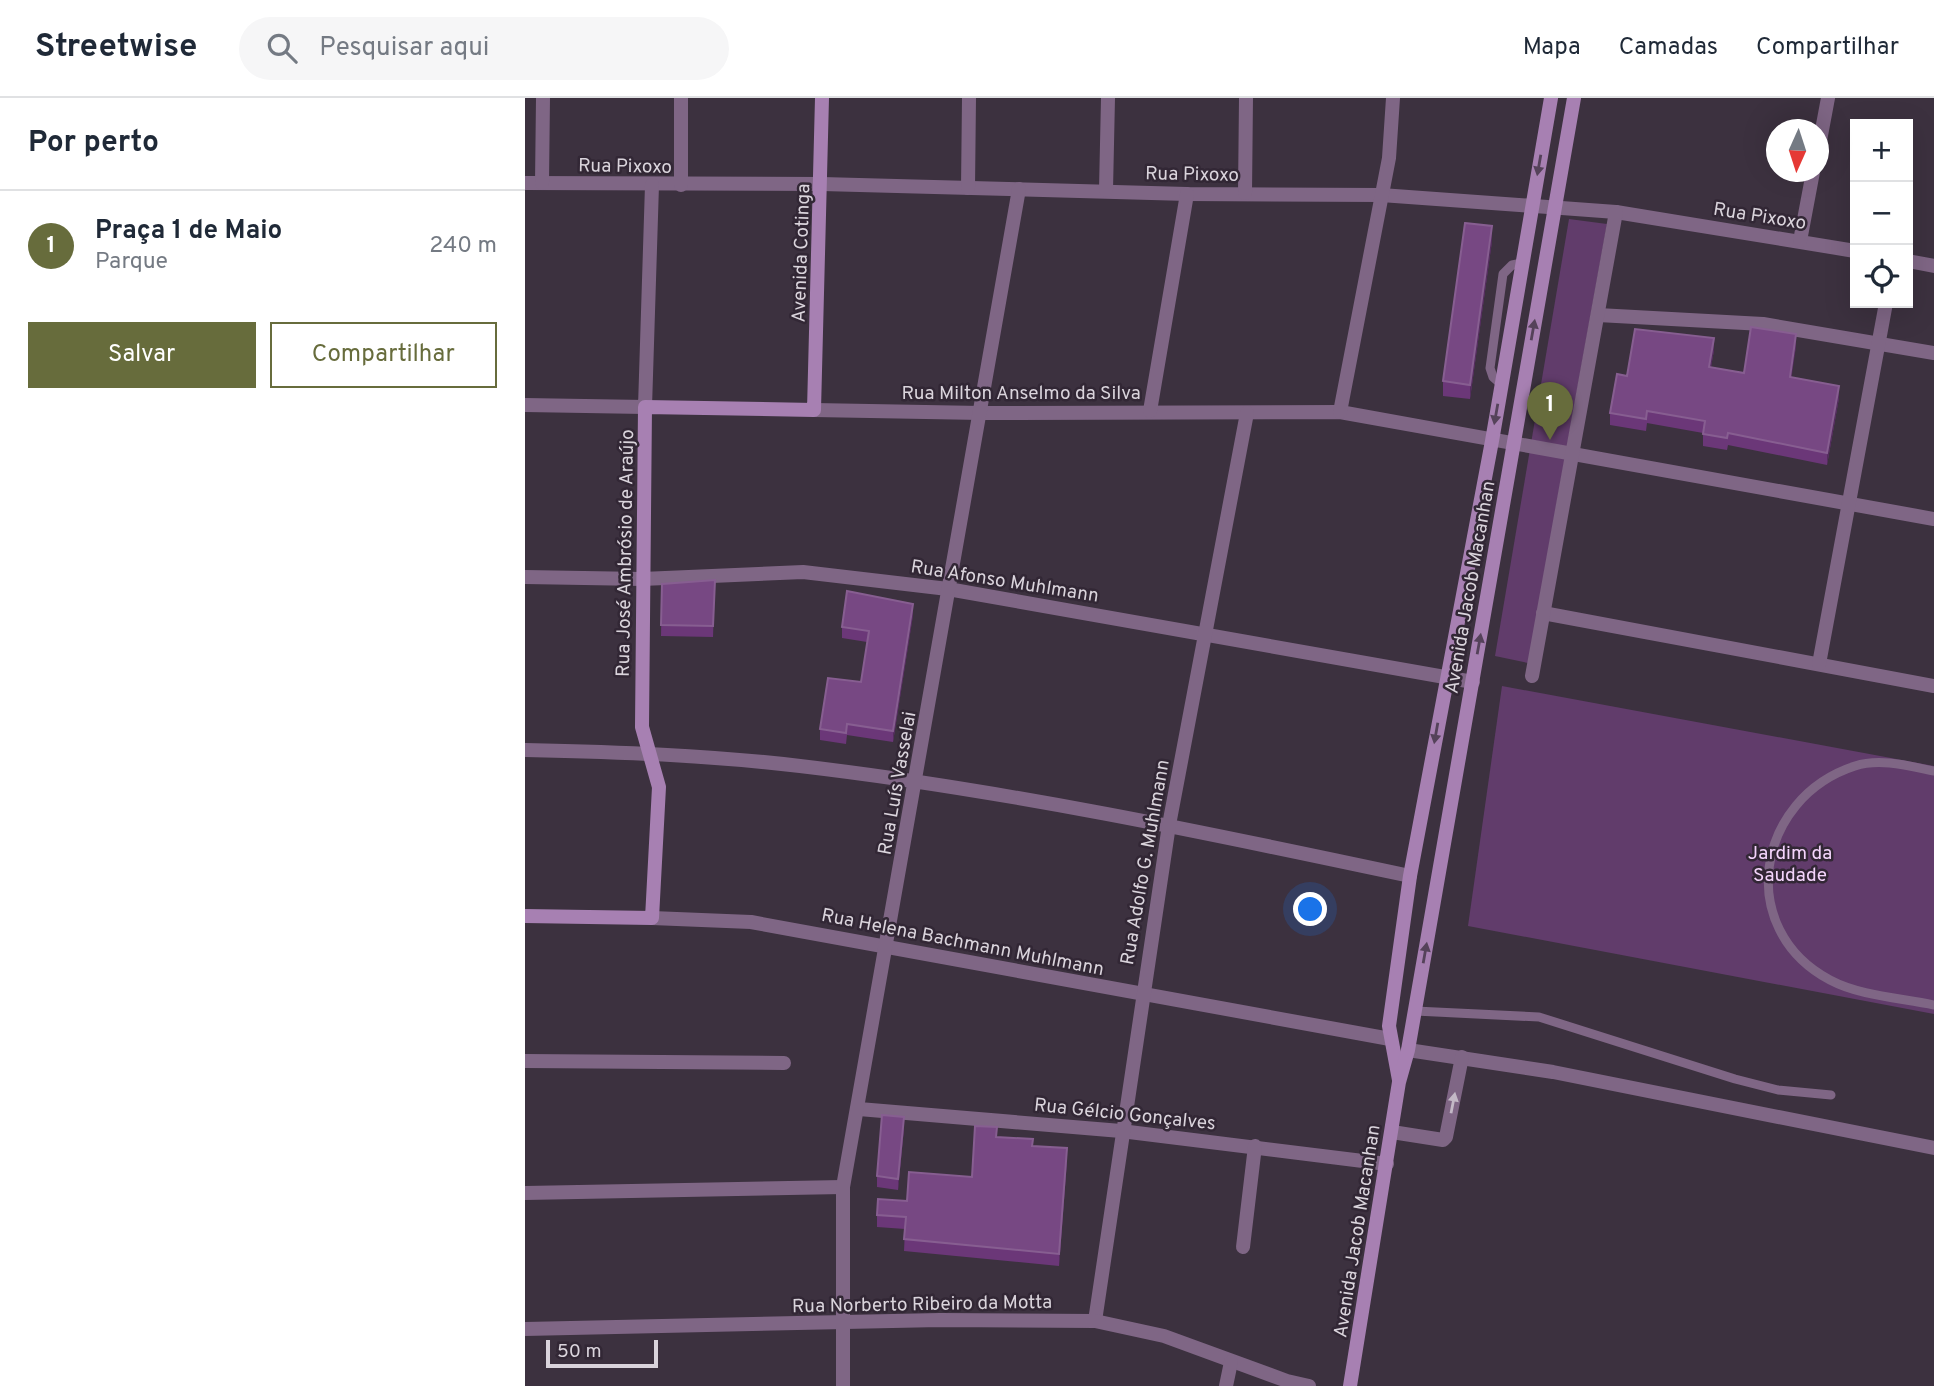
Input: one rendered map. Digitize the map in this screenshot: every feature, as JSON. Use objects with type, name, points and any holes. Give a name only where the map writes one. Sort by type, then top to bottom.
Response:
[{"type":"main road","name":"Avenida Cotinga","points":[[814,410],[822,98]]},
{"type":"main road","name":"Avenida Jacob Macanhan","points":[[1399,1082],[1390,1039],[1390,1014],[1410,876],[1492,441],[1551,98]]},
{"type":"main road","name":"Avenida Jacob Macanhan","points":[[1350,1386],[1399,1082],[1408,1051],[1574,98]]},
{"type":"main road","name":"Rua Milton Anselmo da Silva","points":[[645,407],[814,410]]},
{"type":"main road","name":"Rua José Ambrósio de Araújo","points":[[645,407],[642,727],[659,787],[652,918]]},
{"type":"main road","name":"Rua Helena Bachmann Muhlmann","points":[[525,916],[652,918]]},
{"type":"main road","points":[[1390,1039],[1414,1016]]},
{"type":"street","points":[[542,183],[543,98]]},
{"type":"street","points":[[681,98],[681,185]]},
{"type":"street","points":[[968,188],[969,98]]},
{"type":"street","points":[[1106,190],[1108,98]]},
{"type":"street","points":[[1245,193],[1247,98]]},
{"type":"street","points":[[1340,412],[1389,158],[1392,98]]},
{"type":"street","points":[[1824,119],[1828,98]]},
{"type":"street","points":[[1800,241],[1812,182]]},
{"type":"street","name":"Rua Pixoxo","points":[[525,183],[821,184],[1188,194],[1381,195],[1555,205],[1616,212],[1850,250]]},
{"type":"street","name":"Rua José Ambrósio de Araújo","points":[[645,407],[652,185]]},
{"type":"street","name":"Rua Luís Vasselai","points":[[843,1386],[843,1187],[859,1109],[885,946],[916,783],[1019,189]]},
{"type":"street","points":[[1150,411],[1188,194]]},
{"type":"street","points":[[1532,676],[1616,212]]},
{"type":"street","points":[[1913,262],[1934,266]]},
{"type":"street","points":[[1819,664],[1885,308]]},
{"type":"street","points":[[1598,315],[1763,324],[1934,353]]},
{"type":"street","name":"Rua Milton Anselmo da Silva","points":[[525,405],[645,407]]},
{"type":"street","name":"Rua Milton Anselmo da Silva","points":[[814,410],[981,413],[1340,412],[1934,519]]},
{"type":"street","name":"Rua Adolfo G. Muhlmann","points":[[1095,1321],[1121,1131],[1169,825],[1203,634],[1247,413]]},
{"type":"street","name":"Rua Afonso Muhlmann","points":[[525,577],[642,579],[803,572],[948,589],[1473,682]]},
{"type":"street","points":[[1543,613],[1934,686]]},
{"type":"street","points":[[525,750],[649,752],[800,766],[1169,825],[1410,876]]},
{"type":"street","name":"Rua Helena Bachmann Muhlmann","points":[[652,918],[751,922],[1390,1039]]},
{"type":"street","points":[[1408,1051],[1553,1072],[1934,1148]]},
{"type":"street","points":[[1392,1132],[1435,1140],[1446,1137],[1462,1057]]},
{"type":"street","points":[[525,1061],[783,1063]]},
{"type":"street","name":"Rua Gélcio Gonçalves","points":[[859,1109],[1121,1131],[1387,1164]]},
{"type":"street","points":[[1243,1247],[1255,1146]]},
{"type":"street","points":[[525,1193],[843,1187]]},
{"type":"street","name":"Rua Norberto Ribeiro da Motta","points":[[525,1329],[1095,1321],[1164,1336],[1231,1362],[1309,1386]]},
{"type":"street","points":[[1226,1386],[1231,1362]]},
{"type":"lane","points":[[1934,771],[1885,762],[1856,765],[1814,785],[1790,809],[1773,840],[1767,868],[1770,903],[1779,929],[1800,957],[1829,980],[1852,989],[1934,1005]]},
{"type":"lane","points":[[1414,1016],[1539,1017],[1735,1079],[1778,1090],[1831,1095]]},
{"type":"green space","points":[[1569,219],[1607,224],[1528,663],[1495,656]]},
{"type":"green space","name":"Jardim da Saudade","points":[[1502,686],[1934,766],[1934,1014],[1468,926]]},
{"type":"building","points":[[1465,223],[1492,226],[1470,385],[1443,381]]},
{"type":"building","points":[[1751,327],[1796,334],[1790,377],[1839,386],[1827,453],[1728,433],[1727,438],[1703,434],[1705,421],[1647,411],[1646,419],[1610,413],[1617,374],[1627,376],[1635,329],[1714,338],[1709,367],[1744,373]]},
{"type":"building","points":[[715,580],[713,626],[661,625],[662,584]]},
{"type":"building","points":[[847,591],[913,604],[893,731],[847,724],[846,733],[820,729],[828,678],[861,682],[869,631],[842,627]]},
{"type":"building","points":[[882,1115],[904,1117],[898,1179],[877,1176]]},
{"type":"building","points":[[975,1126],[997,1127],[996,1137],[1033,1139],[1032,1146],[1067,1148],[1059,1254],[904,1239],[906,1217],[877,1215],[878,1199],[907,1201],[909,1172],[972,1177]]},
{"type":"place","name":"Praça 1 de Maio","points":[[1550,440]]}]
